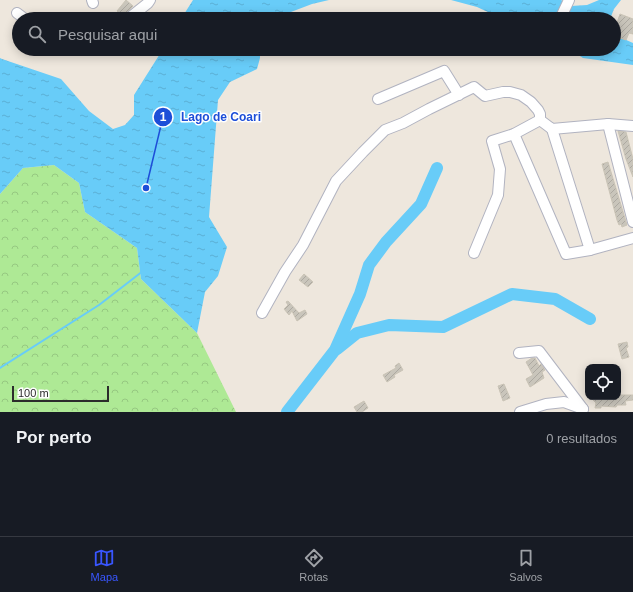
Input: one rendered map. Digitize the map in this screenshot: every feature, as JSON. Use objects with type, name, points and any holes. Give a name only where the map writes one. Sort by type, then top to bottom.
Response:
[{"type":"street","points":[[137,12],[150,0]]},
{"type":"street","points":[[563,12],[569,0]]},
{"type":"street","points":[[378,99],[444,71],[459,95]]},
{"type":"street","points":[[262,313],[285,272],[303,245],[336,181],[385,130],[403,123],[474,87],[485,96],[503,92],[521,95],[531,102],[538,110],[540,120]]},
{"type":"street","points":[[540,120],[552,129],[590,250]]},
{"type":"street","points":[[474,253],[498,196],[500,169],[492,141],[514,134],[540,120]]},
{"type":"street","points":[[552,129],[608,124],[633,126]]},
{"type":"street","points":[[608,124],[633,222]]},
{"type":"street","points":[[514,134],[566,254],[590,250],[633,238]]},
{"type":"street","points":[[519,353],[538,351],[585,411]]},
{"type":"street","points":[[520,412],[546,404],[564,402],[585,411]]},
{"type":"green space","points":[[54,165],[79,183],[85,212],[137,248],[141,279],[197,333],[236,412],[0,412],[0,194],[23,168]]},
{"type":"water","points":[[193,0],[329,0],[312,4],[291,12],[185,12]]},
{"type":"water","points":[[451,0],[561,0],[571,6],[587,5],[599,0],[621,0],[613,12],[488,12],[477,7]]},
{"type":"water","points":[[621,38],[633,43],[633,65],[583,58],[580,56],[621,56]]},
{"type":"water","points":[[159,56],[260,56],[257,69],[230,82],[218,100],[209,217],[227,247],[218,276],[205,292],[197,333],[141,279],[137,248],[85,212],[79,183],[54,165],[23,168],[0,194],[0,58],[61,79],[89,111],[113,129],[125,125],[134,115],[134,95]]},
{"type":"building","points":[[126,0],[133,6],[127,12],[117,11]]},
{"type":"building","points":[[621,14],[633,19],[633,34],[629,33],[626,40],[621,38]]},
{"type":"building","points":[[618,131],[626,132],[633,159],[633,177],[626,159]]},
{"type":"building","points":[[608,162],[627,225],[622,227],[621,224],[619,225],[617,220],[602,164]]},
{"type":"building","points":[[304,274],[313,282],[308,287],[299,280]]},
{"type":"building","points":[[288,301],[299,313],[305,310],[307,314],[297,321],[292,311],[289,315],[284,309],[288,305],[286,302]]},
{"type":"building","points":[[627,342],[628,347],[626,348],[629,357],[622,359],[618,344]]},
{"type":"building","points":[[532,358],[535,358],[539,366],[541,364],[545,370],[542,372],[544,378],[530,387],[526,379],[533,375],[526,362]]},
{"type":"building","points":[[399,363],[403,370],[394,375],[395,377],[387,382],[383,375],[396,368],[395,366]]},
{"type":"building","points":[[504,384],[510,398],[503,401],[498,386]]},
{"type":"building","points":[[621,395],[633,395],[633,400],[625,401],[626,405],[617,405],[616,407],[601,406],[601,408],[595,408],[596,403],[593,400],[621,400]]},
{"type":"building","points":[[364,401],[368,408],[362,412],[357,412],[354,407]]},
{"type":"waterway","points":[[287,412],[335,350],[360,294],[369,265],[386,242],[421,204],[437,168]]},
{"type":"waterway","points":[[0,368],[99,305],[143,271]]},
{"type":"waterway","points":[[337,349],[357,333],[389,325],[443,327],[512,294],[555,299],[590,319]]},
{"type":"place","name":"Lago de Coari","points":[[146,188]]}]
